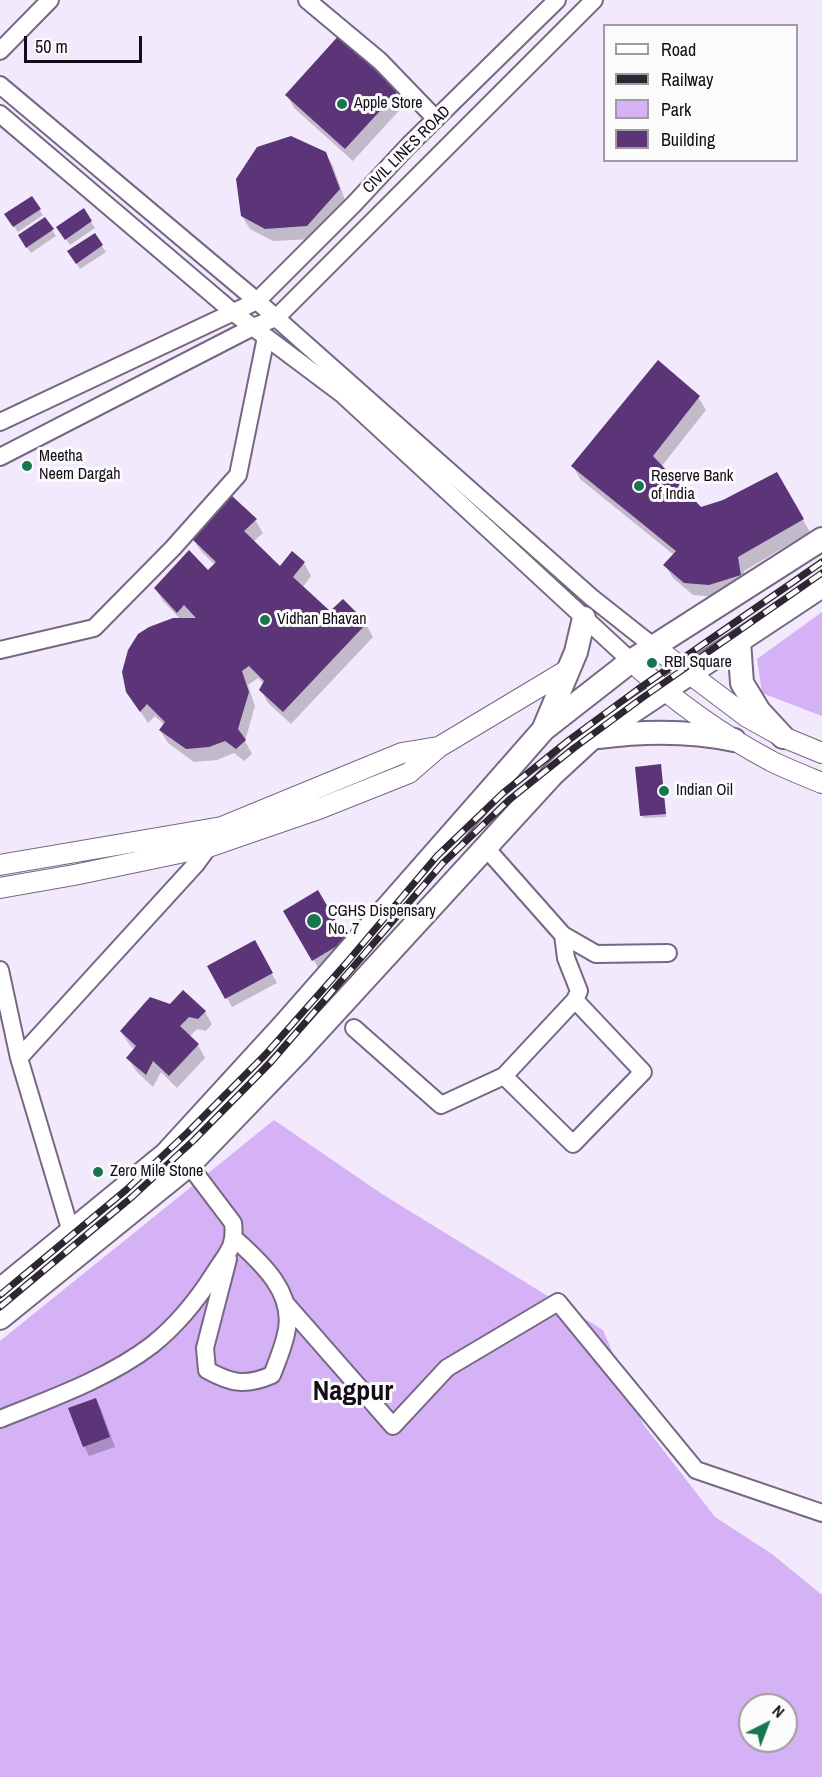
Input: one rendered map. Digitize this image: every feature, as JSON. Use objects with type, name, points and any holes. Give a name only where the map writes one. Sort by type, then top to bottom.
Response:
[{"type":"highway","points":[[0,1290],[166,1154],[285,1024],[544,729],[631,661],[822,539]]},
{"type":"highway","points":[[0,1318],[189,1165],[298,1052],[552,775],[591,739],[822,586]]},
{"type":"highway","points":[[544,729],[576,652],[584,618]]},
{"type":"highway","points":[[739,641],[742,683],[759,711],[783,736]]},
{"type":"highway","points":[[591,739],[633,732],[672,732],[703,733],[734,740]]},
{"type":"main road","points":[[653,646],[747,717],[822,753]]},
{"type":"main road","points":[[631,661],[663,690],[734,740],[773,762],[822,783]]},
{"type":"main road","points":[[0,888],[208,847],[321,808],[409,773],[440,747],[569,669]]},
{"type":"main road","points":[[0,865],[222,827],[402,753],[440,747]]},
{"type":"street","points":[[0,51],[50,0]]},
{"type":"street","points":[[307,0],[380,61],[436,119]]},
{"type":"street","name":"CIVIL LINES ROAD","points":[[0,422],[257,301],[557,0]]},
{"type":"street","points":[[0,457],[260,332],[594,0]]},
{"type":"street","points":[[0,85],[257,301],[591,597],[653,646]]},
{"type":"street","points":[[0,114],[234,313],[342,394],[631,661]]},
{"type":"street","points":[[0,650],[94,628],[173,548],[238,475],[260,332]]},
{"type":"street","points":[[0,1053],[17,1051],[196,864],[222,827]]},
{"type":"street","points":[[486,848],[563,935],[596,954],[668,953]]},
{"type":"street","points":[[354,1028],[441,1106],[504,1076],[575,1000],[579,991],[566,958],[563,935]]},
{"type":"street","points":[[0,970],[17,1051],[71,1232]]},
{"type":"street","points":[[504,1076],[573,1144],[643,1072],[575,1000]]},
{"type":"street","points":[[174,1145],[233,1223],[233,1242],[205,1348],[207,1370],[226,1381],[255,1382],[272,1375],[287,1332],[287,1305]]},
{"type":"street","points":[[233,1242],[260,1261],[279,1287],[287,1305],[393,1426],[447,1368],[558,1302],[696,1470],[822,1513]]},
{"type":"street","points":[[0,1419],[40,1404],[116,1369],[154,1344],[198,1299],[233,1242]]},
{"type":"green space","points":[[822,612],[822,716],[762,693],[757,659]]},
{"type":"green space","points":[[274,1120],[382,1194],[603,1330],[643,1424],[715,1517],[772,1554],[822,1595],[822,1777],[0,1777],[0,1341]]},
{"type":"building","points":[[341,33],[401,88],[345,149],[285,95]]},
{"type":"building","points":[[291,136],[326,152],[340,189],[307,226],[265,229],[241,216],[236,179],[257,147]]},
{"type":"building","points":[[32,196],[41,209],[13,227],[4,214]]},
{"type":"building","points":[[84,208],[92,221],[65,240],[56,227]]},
{"type":"building","points":[[45,217],[54,229],[26,248],[18,235]]},
{"type":"building","points":[[95,233],[103,245],[76,264],[67,251]]},
{"type":"building","name":"Reserve Bank of India","points":[[658,360],[700,396],[653,456],[701,507],[723,500],[777,472],[804,519],[738,557],[741,575],[709,585],[684,583],[663,565],[676,551],[571,466]]},
{"type":"building","name":"Vidhan Bhavan","points":[[231,495],[257,519],[244,531],[280,566],[292,551],[305,562],[293,577],[330,611],[343,599],[367,623],[283,712],[259,690],[264,681],[249,666],[242,671],[249,692],[238,729],[246,740],[236,749],[225,741],[209,747],[186,749],[159,730],[165,722],[147,704],[140,712],[126,692],[122,672],[128,650],[138,634],[173,618],[196,618],[184,605],[177,613],[154,588],[189,550],[208,570],[216,562],[191,538]]},
{"type":"building","points":[[661,764],[666,814],[640,816],[635,767]]},
{"type":"building","points":[[318,890],[347,940],[312,961],[283,911]]},
{"type":"building","points":[[255,940],[273,973],[225,999],[207,966]]},
{"type":"building","points":[[183,990],[206,1011],[198,1019],[189,1017],[180,1026],[199,1044],[169,1076],[153,1061],[146,1075],[126,1058],[136,1046],[120,1031],[150,997],[170,1004]]},
{"type":"building","points":[[96,1398],[110,1437],[83,1447],[68,1408]]},
{"type":"railway","points":[[0,1295],[126,1190],[187,1133],[265,1055],[437,856],[503,793],[637,690],[822,562]]},
{"type":"railway","points":[[0,1307],[132,1197],[194,1140],[271,1062],[443,863],[509,800],[642,698],[822,573]]},
{"type":"place","name":"Apple Store","points":[[342,104]]},
{"type":"place","name":"Meetha Neem Dargah","points":[[27,466]]},
{"type":"place","name":"Reserve Bank of India","points":[[639,486]]},
{"type":"place","name":"Vidhan Bhavan","points":[[265,620]]},
{"type":"place","name":"RBI Square","points":[[652,663]]},
{"type":"place","name":"Indian Oil","points":[[664,791]]},
{"type":"place","name":"CGHS Dispensary No. 7","points":[[314,921]]},
{"type":"place","name":"Zero Mile Stone","points":[[98,1172]]},
{"type":"district","name":"Nagpur","points":[[353,1392]]}]
